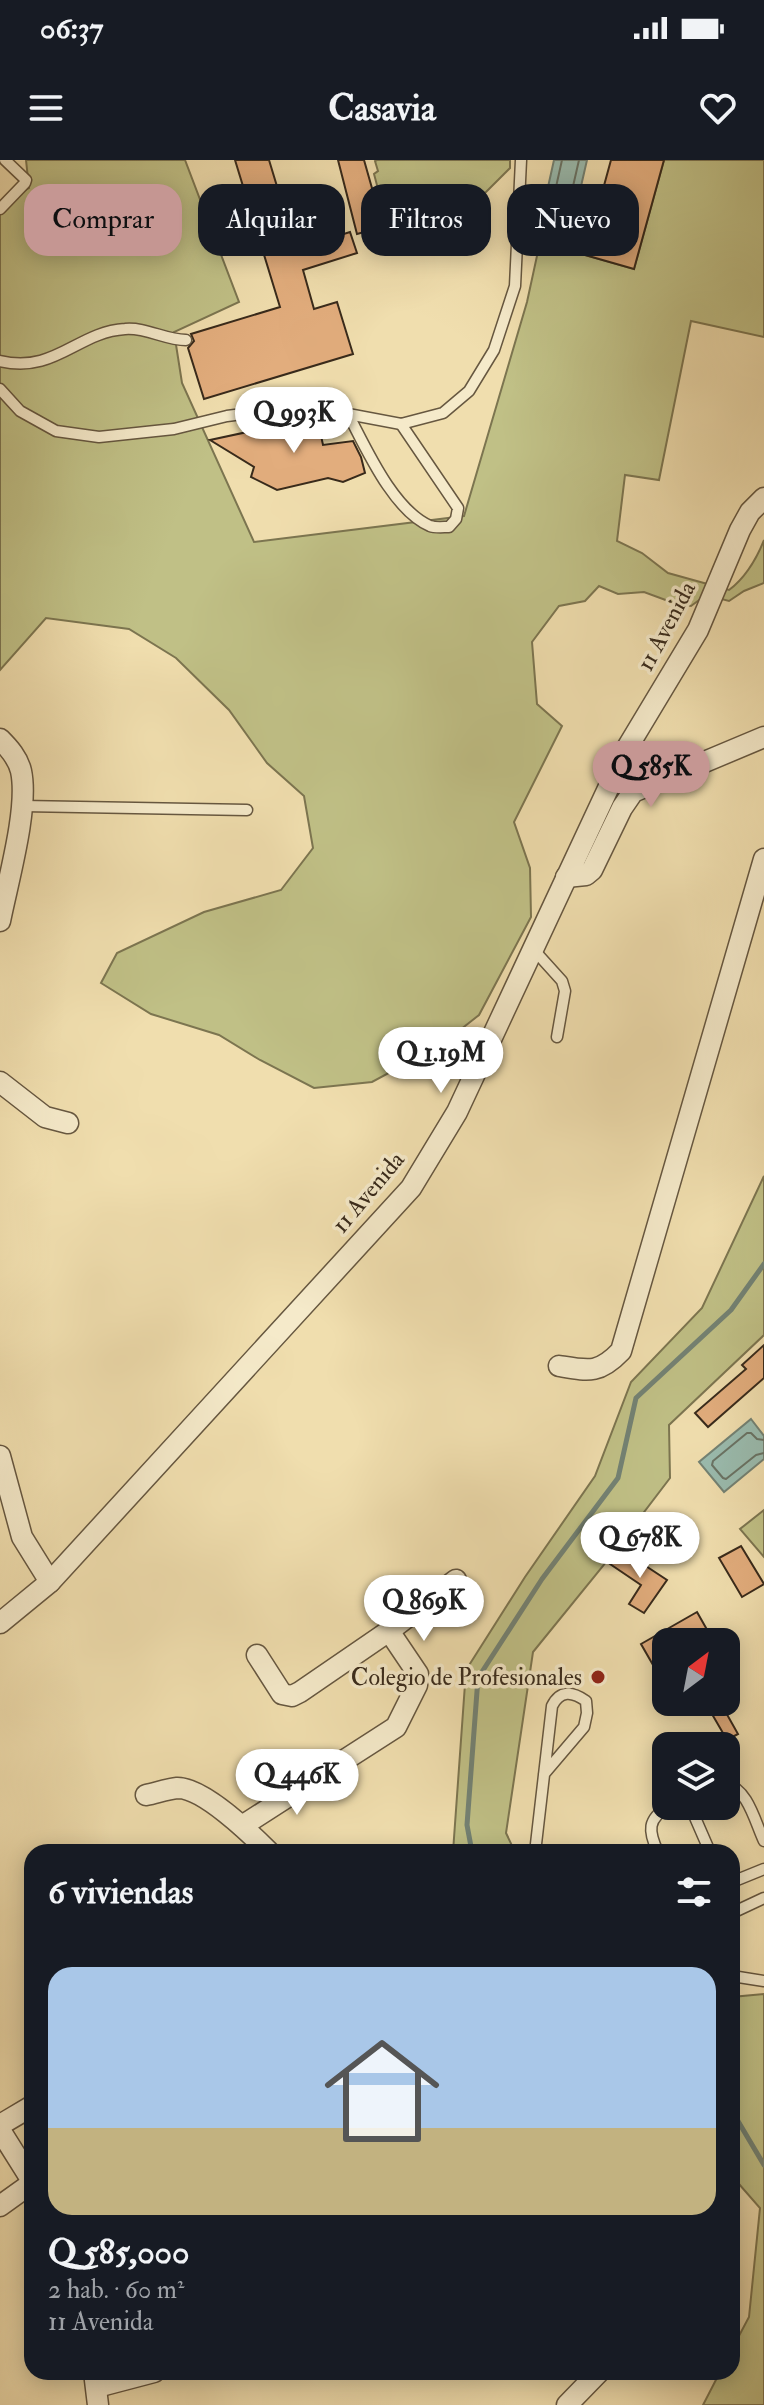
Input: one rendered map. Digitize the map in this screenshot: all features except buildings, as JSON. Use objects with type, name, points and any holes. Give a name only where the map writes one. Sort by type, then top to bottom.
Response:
[{"type":"street","name":"11 Avenida","points":[[0,1623],[50,1582],[411,1188],[457,1112],[627,748],[698,630],[745,521],[764,498]]},
{"type":"street","points":[[566,877],[586,875],[592,870],[633,792],[764,737]]},
{"type":"street","points":[[0,739],[10,749],[21,771],[23,806],[0,921]]},
{"type":"street","points":[[559,1366],[591,1371],[608,1364],[621,1351],[764,859]]},
{"type":"street","points":[[0,1082],[45,1117],[68,1123]]},
{"type":"street","points":[[0,1456],[22,1537],[50,1582]]},
{"type":"street","points":[[257,1655],[282,1694],[292,1696],[389,1631],[456,1580]]},
{"type":"street","points":[[242,1826],[396,1727],[417,1685],[418,1674],[389,1631]]},
{"type":"street","points":[[146,1795],[180,1787],[211,1802],[261,1844]]},
{"type":"street","points":[[24,2111],[0,2127],[24,2168]]},
{"type":"street","points":[[0,2206],[24,2188]]},
{"type":"street","points":[[96,2388],[125,2380]]},
{"type":"street","points":[[567,2405],[591,2380]]},
{"type":"lane","points":[[0,209],[26,180],[5,160]]},
{"type":"lane","points":[[0,389],[20,411],[56,431],[99,437],[174,429],[227,416],[320,404],[348,414],[401,424],[443,413],[469,391],[494,350],[515,286],[521,160]]},
{"type":"lane","points":[[0,361],[27,364],[48,360],[100,335],[124,329],[186,340]]},
{"type":"lane","points":[[348,414],[380,475],[405,508],[431,526],[449,527],[456,519],[458,508],[401,424]]},
{"type":"lane","points":[[23,806],[247,810]]},
{"type":"lane","points":[[534,950],[562,981],[565,991],[557,1037]]},
{"type":"lane","points":[[536,1844],[544,1774],[552,1706],[556,1697],[564,1693],[577,1694],[586,1701],[584,1727],[544,1774]]},
{"type":"lane","points":[[740,1792],[764,1841]]},
{"type":"lane","points":[[653,1820],[651,1838],[654,1844]]},
{"type":"lane","points":[[696,1820],[707,1844]]},
{"type":"lane","points":[[740,1879],[764,1869]]},
{"type":"lane","points":[[740,1909],[764,1898]]},
{"type":"lane","points":[[740,1977],[764,1981]]},
{"type":"green space","points":[[26,160],[185,160],[198,194],[198,256],[222,256],[239,302],[174,332],[182,383],[254,542],[464,516],[527,302],[537,256],[589,256],[634,269],[664,160],[764,160],[764,337],[691,321],[659,480],[625,475],[617,541],[642,553],[668,573],[729,590],[750,568],[764,540],[764,583],[729,601],[706,595],[691,606],[644,592],[618,594],[599,586],[585,601],[559,606],[532,642],[537,704],[562,726],[514,822],[530,868],[531,917],[479,1015],[441,1045],[372,1082],[314,1088],[219,1035],[151,1014],[101,983],[117,953],[204,912],[281,890],[313,848],[304,796],[267,763],[229,710],[176,658],[129,629],[46,618],[0,670],[0,204],[24,191],[24,256],[182,256],[182,184],[29,184]]},
{"type":"green space","points":[[510,160],[510,168],[491,187],[491,184],[377,184],[375,161]]},
{"type":"green space","points":[[764,1176],[764,1335],[669,1425],[670,1478],[533,1652],[506,1833],[511,1844],[454,1844],[466,1670],[595,1476],[631,1382],[702,1308]]},
{"type":"green space","points":[[764,1510],[764,1557],[740,1529]]},
{"type":"green space","points":[[764,1994],[764,2405],[703,2405],[716,2380],[740,2380],[740,2334],[749,2317],[760,2208],[740,2185],[740,1996]]},
{"type":"water","points":[[554,160],[587,160],[582,184],[549,184]]},
{"type":"water","points":[[751,1419],[764,1436],[764,1459],[724,1492],[699,1462]]},
{"type":"waterway","points":[[471,1844],[467,1825],[478,1678],[542,1579],[618,1478],[636,1398],[731,1310],[764,1264]]},
{"type":"waterway","points":[[740,2124],[764,2165]]},
{"type":"place","name":"Colegio de Profesionales","points":[[598,1677]]}]
